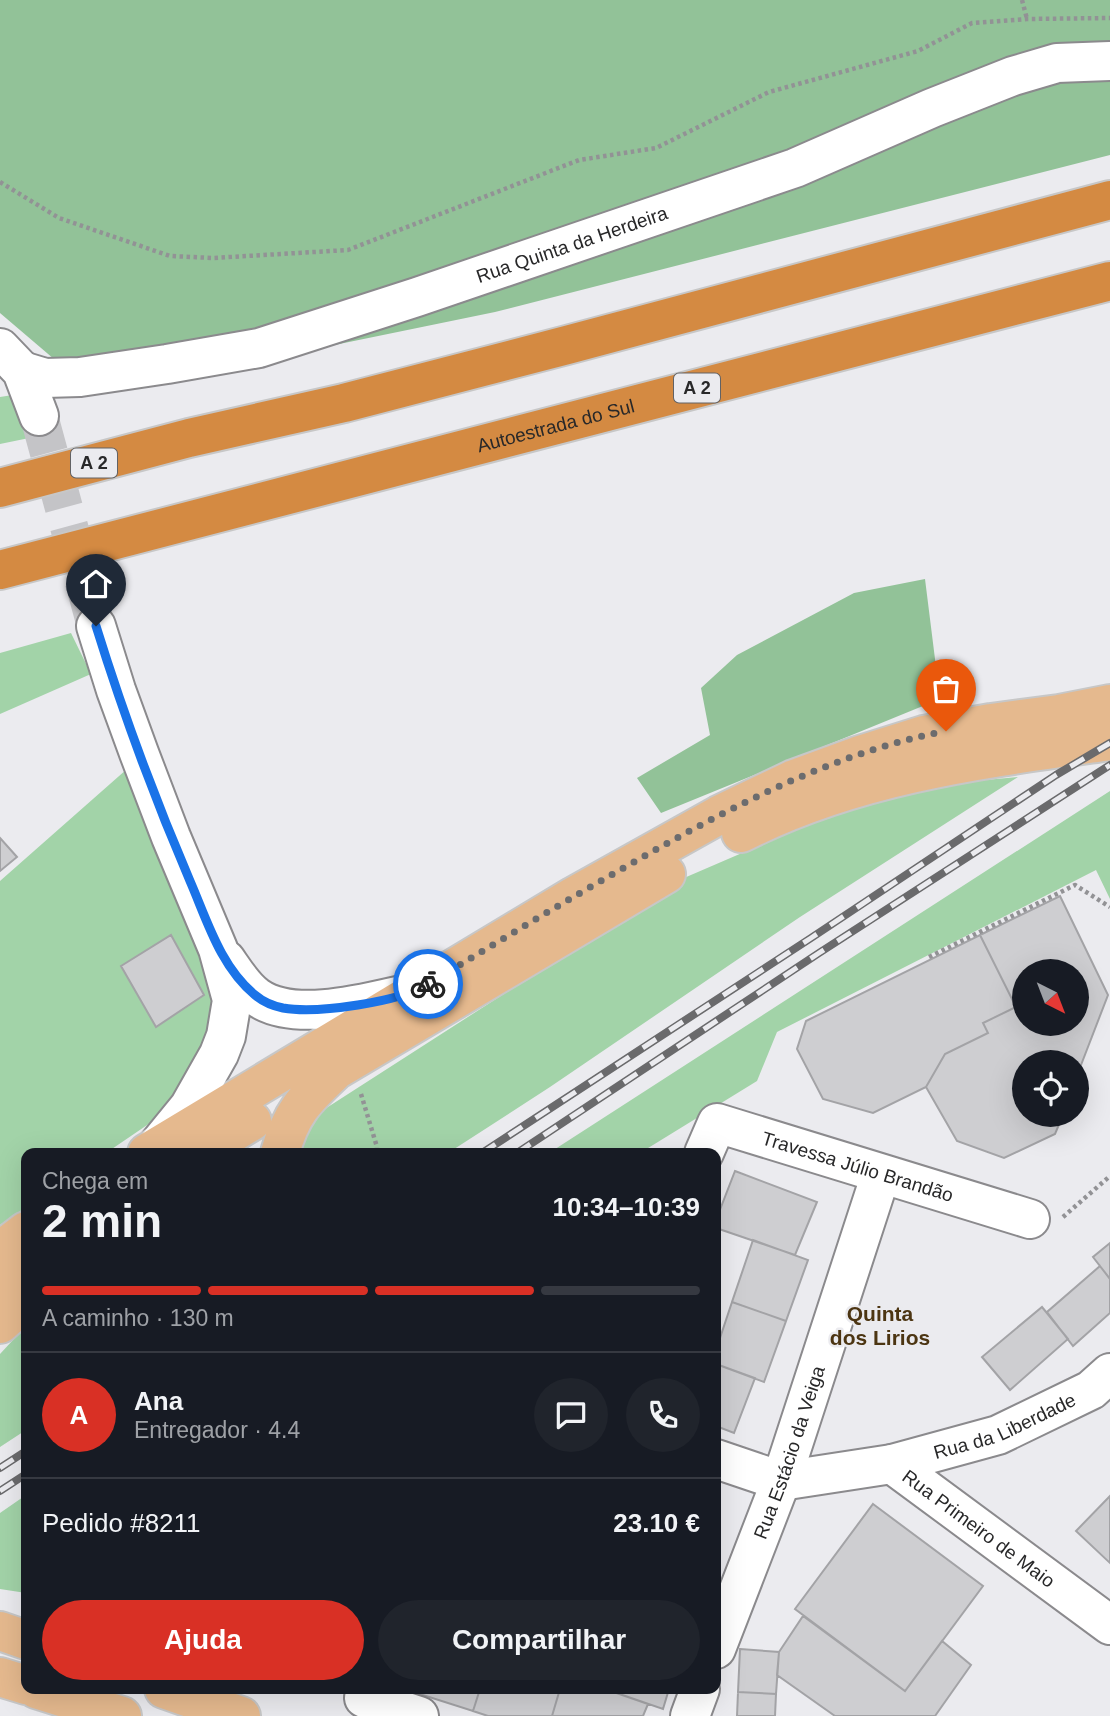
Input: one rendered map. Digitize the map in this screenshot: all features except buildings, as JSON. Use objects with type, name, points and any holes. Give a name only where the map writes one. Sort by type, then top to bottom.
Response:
[{"type":"highway","name":"A 2","points":[[0,488],[189,438],[344,403],[1110,200]]},
{"type":"highway","name":"Autoestrada do Sul","points":[[2,570],[1110,281]]},
{"type":"main road","points":[[168,1148],[226,1107],[598,882],[719,815],[794,779],[857,755],[924,735],[1110,704]]},
{"type":"main road","points":[[282,1148],[289,1125],[299,1107],[347,1083],[665,874],[770,819],[814,801],[923,770],[1110,741]]},
{"type":"main road","points":[[210,1148],[347,1083]]},
{"type":"main road","points":[[0,1251],[21,1235]]},
{"type":"main road","points":[[0,1288],[21,1269]]},
{"type":"main road","points":[[0,1324],[21,1305]]},
{"type":"main road","points":[[0,1629],[21,1628]]},
{"type":"main road","points":[[0,1629],[21,1638]]},
{"type":"main road","points":[[36,1694],[70,1716]]},
{"type":"main road","points":[[53,1694],[122,1716]]},
{"type":"main road","points":[[178,1694],[241,1716]]},
{"type":"main road","points":[[240,1694],[259,1716]]},
{"type":"street","name":"Rua Quinta da Herdeira","points":[[11,360],[45,378],[80,377],[259,348],[430,293],[795,168],[1013,76],[1057,63],[1110,61]]},
{"type":"street","points":[[11,360],[38,416]]},
{"type":"street","points":[[96,626],[139,754],[218,949],[232,1000],[226,1036],[206,1079],[166,1148]]},
{"type":"street","points":[[218,949],[242,983],[256,996],[269,1004],[284,1008],[322,1009],[416,992]]},
{"type":"street","name":"Travessa Júlio Brandão","points":[[706,1148],[717,1123],[1030,1219]]},
{"type":"street","name":"Rua Estácio da Veiga","points":[[721,1636],[781,1481],[881,1174]]},
{"type":"street","name":"Rua da Liberdade","points":[[892,1464],[998,1435],[1091,1390],[1110,1373]]},
{"type":"street","name":"Rua Primeiro de Maio","points":[[721,1461],[781,1481],[892,1464],[1110,1625]]},
{"type":"street","points":[[367,1694],[419,1716]]},
{"type":"street","points":[[690,1716],[698,1694]]},
{"type":"path","points":[[1021,0],[1027,19]]},
{"type":"path","points":[[0,182],[59,218],[170,256],[214,258],[348,250],[579,160],[656,149],[769,92],[918,51],[972,23],[1110,18]]},
{"type":"path","points":[[929,957],[1075,885],[1110,907]]},
{"type":"path","points":[[347,1083],[377,1148]]},
{"type":"path","points":[[1030,1219],[1051,1228],[1110,1176]]},
{"type":"green space","points":[[0,0],[1110,0],[1110,155],[495,312],[95,394],[0,313]]},
{"type":"green space","points":[[19,394],[34,437],[0,444],[0,397]]},
{"type":"green space","points":[[925,579],[940,699],[661,813],[637,778],[710,735],[701,688],[737,655],[854,593]]},
{"type":"green space","points":[[71,633],[91,674],[0,714],[0,653]]},
{"type":"green space","points":[[127,769],[219,994],[217,1043],[153,1121],[113,1148],[21,1148],[21,1210],[0,1225],[0,881]]},
{"type":"green space","points":[[1018,777],[800,917],[456,1148],[301,1148],[317,1114],[684,878],[865,802],[952,783]]},
{"type":"green space","points":[[1110,791],[1110,899],[1096,870],[777,1032],[757,1081],[648,1148],[557,1148]]},
{"type":"green space","points":[[21,1331],[21,1433],[0,1447],[0,1354]]},
{"type":"green space","points":[[21,1498],[21,1592],[0,1589],[0,1513]]},
{"type":"tunnel","points":[[39,416],[96,626]]},
{"type":"railway","points":[[490,1148],[1056,775],[1110,743]]},
{"type":"railway","points":[[525,1148],[1110,765]]},
{"type":"railway","points":[[0,1468],[21,1454]]},
{"type":"railway","points":[[0,1491],[21,1477]]},
{"type":"way so far","points":[[428,984],[574,896],[719,815],[794,779],[857,755],[946,731]]},
{"type":"district","name":"Quinta dos Lirios","points":[[880,1326]]},
{"type":"route","points":[[96,626],[116,690],[171,837],[218,949],[242,983],[269,1004],[284,1008],[322,1009],[416,992],[428,984]]}]
